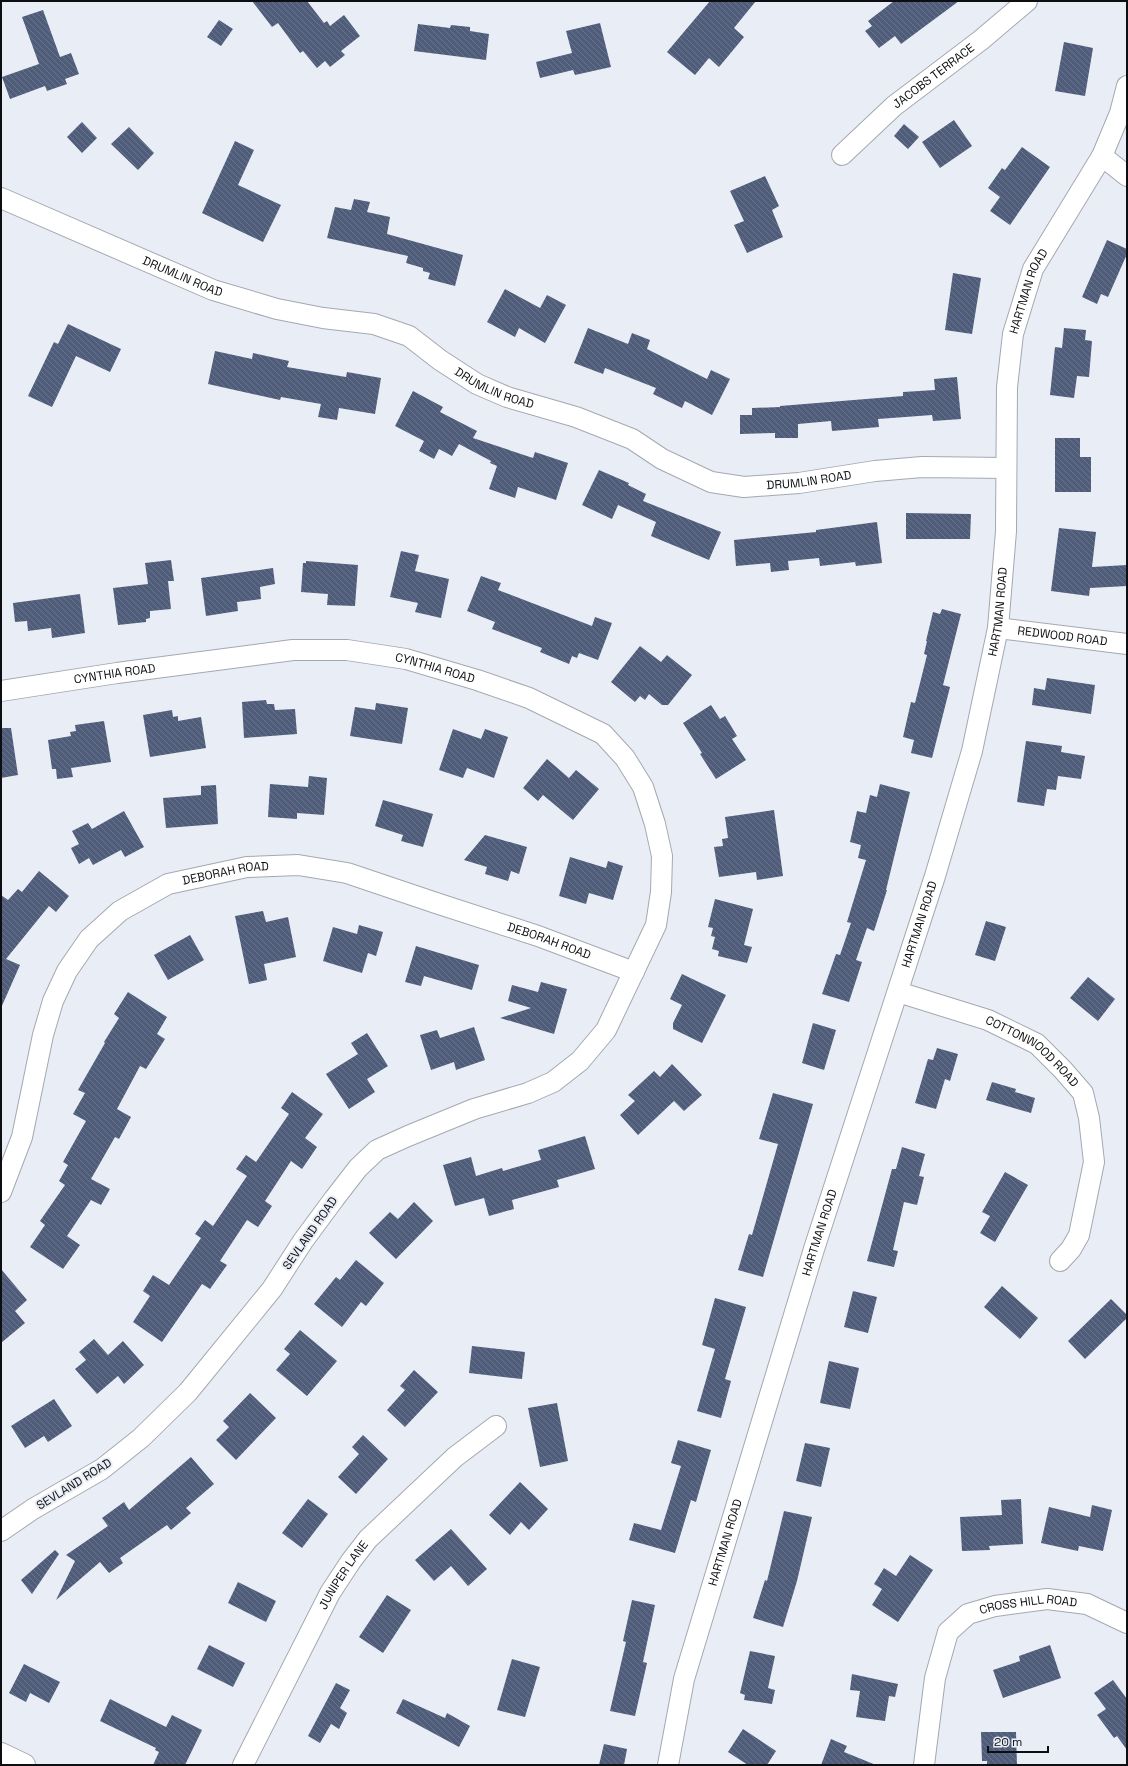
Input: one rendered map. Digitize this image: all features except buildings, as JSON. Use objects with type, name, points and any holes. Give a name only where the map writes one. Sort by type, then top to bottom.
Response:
[{"type":"street","name":"JACOBS TERRACE","points":[[842,155],[894,106],[981,40],[1027,1]]},
{"type":"street","name":"HARTMAN ROAD","points":[[668,1765],[684,1679],[814,1249],[935,876],[972,751],[998,628],[1006,530],[1007,388],[1013,334],[1033,269],[1102,156],[1120,113],[1127,86]]},
{"type":"street","points":[[1102,156],[1127,176]]},
{"type":"street","name":"DRUMLIN ROAD","points":[[1,198],[213,290],[277,309],[323,318],[374,324],[409,336],[440,360],[477,384],[507,397],[576,417],[632,439],[662,459],[711,482],[744,487],[799,483],[922,467],[1006,468]]},
{"type":"street","name":"REDWOOD ROAD","points":[[998,628],[1127,644]]},
{"type":"street","name":"CYNTHIA ROAD","points":[[1,691],[117,673],[293,650],[347,650],[406,659],[477,680],[529,698],[603,734],[624,758],[643,787],[655,824],[662,856],[661,892],[656,925],[634,972]]},
{"type":"street","name":"DEBORAH ROAD","points":[[1,1192],[22,1137],[33,1078],[47,1021],[53,1001],[67,971],[89,938],[120,911],[168,884],[247,866],[298,865],[347,873],[538,936],[634,972]]},
{"type":"street","name":"SEVLAND ROAD","points":[[1,1531],[33,1509],[102,1469],[141,1438],[188,1392],[272,1289],[303,1241],[358,1168],[377,1150],[474,1109],[528,1093],[553,1082],[580,1062],[606,1030],[634,972]]},
{"type":"street","name":"COTTONWOOD ROAD","points":[[898,992],[988,1020],[1037,1044],[1083,1093],[1089,1118],[1094,1162],[1079,1235],[1071,1249],[1060,1262]]},
{"type":"street","name":"JUNIPER LANE","points":[[243,1765],[330,1593],[351,1561],[368,1539],[455,1457],[496,1426]]},
{"type":"street","name":"CROSS HILL ROAD","points":[[924,1765],[935,1678],[948,1632],[968,1614],[995,1606],[1047,1599],[1087,1604],[1127,1623]]},
{"type":"street","points":[[1,1754],[24,1765]]}]
